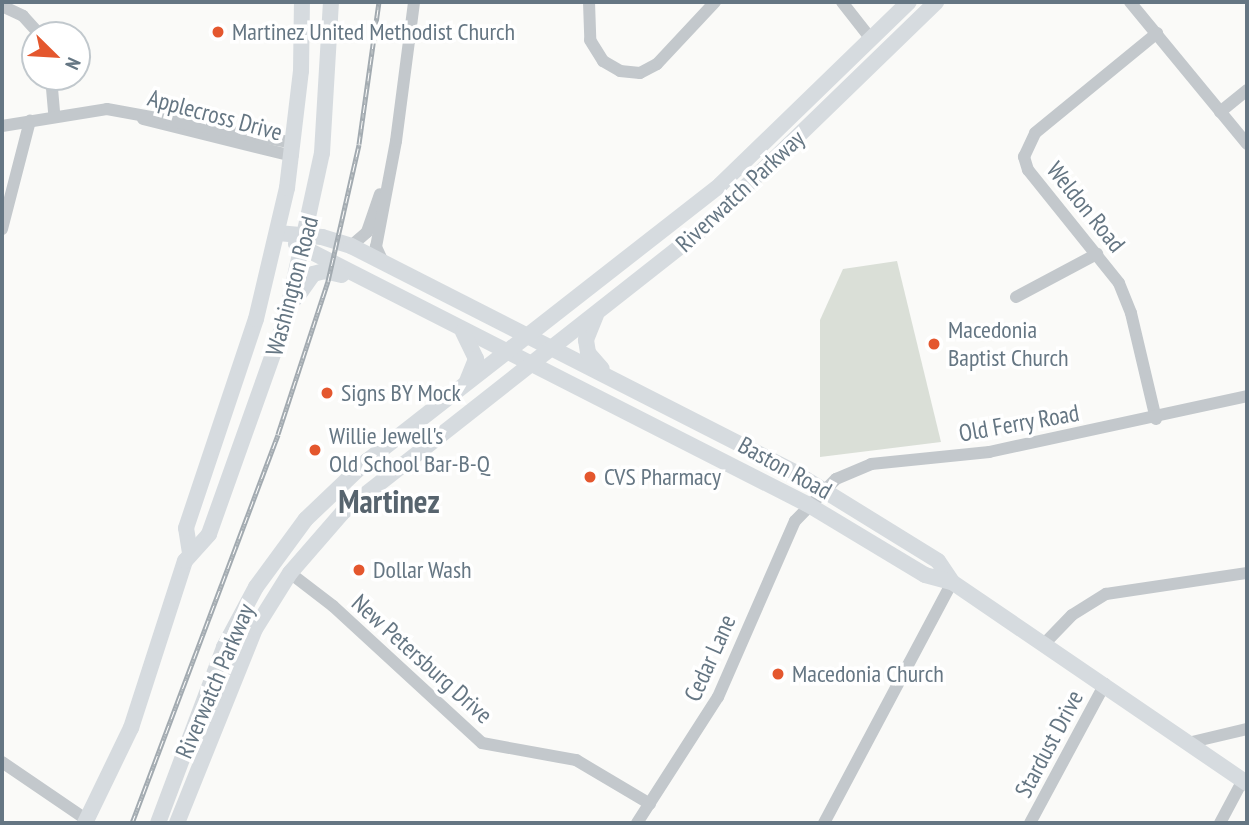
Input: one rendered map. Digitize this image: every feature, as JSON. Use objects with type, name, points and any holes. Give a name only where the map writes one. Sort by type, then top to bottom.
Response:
[{"type":"main road","name":"Washington Road","points":[[190,553],[186,528],[256,319],[278,233],[293,149],[302,2]]},
{"type":"main road","name":"Washington Road","points":[[86,822],[131,728],[190,553],[209,534],[288,311],[316,189],[327,112],[331,2]]},
{"type":"main road","name":"Riverwatch Parkway","points":[[158,823],[224,647],[245,606],[295,532],[353,473],[720,186],[909,2]]},
{"type":"main road","name":"Riverwatch Parkway","points":[[177,823],[240,658],[290,573],[368,491],[532,366],[734,200],[936,2]]},
{"type":"main road","points":[[316,189],[323,225],[351,246]]},
{"type":"main road","name":"Baston Road","points":[[278,233],[305,242],[351,246],[606,373],[824,489],[938,561],[952,582],[1192,742],[1245,782]]},
{"type":"main road","points":[[305,242],[357,276],[807,504],[925,575],[952,582]]},
{"type":"main road","points":[[288,311],[309,277],[319,271],[357,276]]},
{"type":"main road","points":[[596,313],[586,344],[588,353],[606,373]]},
{"type":"main road","points":[[459,327],[472,343],[476,359],[465,385]]},
{"type":"main road","points":[[353,473],[368,491]]},
{"type":"street","points":[[383,263],[376,247],[391,168],[414,2]]},
{"type":"street","points":[[590,2],[590,40],[603,61],[620,72],[640,73],[657,64],[715,2]]},
{"type":"street","points":[[842,2],[871,39]]},
{"type":"street","points":[[1130,2],[1247,144]]},
{"type":"street","points":[[2,6],[27,21]]},
{"type":"street","name":"Weldon Road","points":[[1156,419],[1127,298],[1097,254],[1028,170],[1027,144],[1157,33]]},
{"type":"street","points":[[1220,112],[1247,90]]},
{"type":"street","points":[[52,91],[54,114]]},
{"type":"street","name":"Applecross Drive","points":[[2,126],[54,114],[107,109],[173,117],[293,149]]},
{"type":"street","points":[[2,229],[30,121]]},
{"type":"street","points":[[351,246],[367,232],[391,168]]},
{"type":"street","points":[[1016,297],[1097,254]]},
{"type":"street","name":"Old Ferry Road","points":[[807,504],[824,489],[871,464],[989,452],[1156,419],[1247,396]]},
{"type":"street","name":"Cedar Lane","points":[[637,823],[718,697],[779,553],[807,504]]},
{"type":"street","name":"New Petersburg Drive","points":[[290,573],[333,606],[482,743],[576,760],[650,804]]},
{"type":"street","points":[[1044,643],[1072,615],[1106,594],[1247,573]]},
{"type":"street","points":[[824,823],[952,582]]},
{"type":"street","name":"Stardust Drive","points":[[1030,823],[1105,684]]},
{"type":"street","points":[[1192,742],[1247,729]]},
{"type":"street","points":[[2,762],[86,822]]},
{"type":"street","points":[[1220,823],[1245,782]]},
{"type":"shaded area","points":[[897,261],[941,442],[820,457],[820,320],[843,269]]},
{"type":"railway","points":[[132,823],[278,434],[328,281],[359,144],[379,2]]},
{"type":"place","name":"Martinez United Methodist Church","points":[[218,32]]},
{"type":"place","name":"Macedonia Baptist Church","points":[[934,344]]},
{"type":"place","name":"Signs BY Mock","points":[[327,393]]},
{"type":"place","name":"Willie Jewell's Old School Bar-B-Q","points":[[315,450]]},
{"type":"place","name":"CVS Pharmacy","points":[[590,477]]},
{"type":"place","name":"Dollar Wash","points":[[359,570]]},
{"type":"place","name":"Macedonia Church","points":[[778,674]]},
{"type":"district","name":"Martinez","points":[[389,501]]}]
